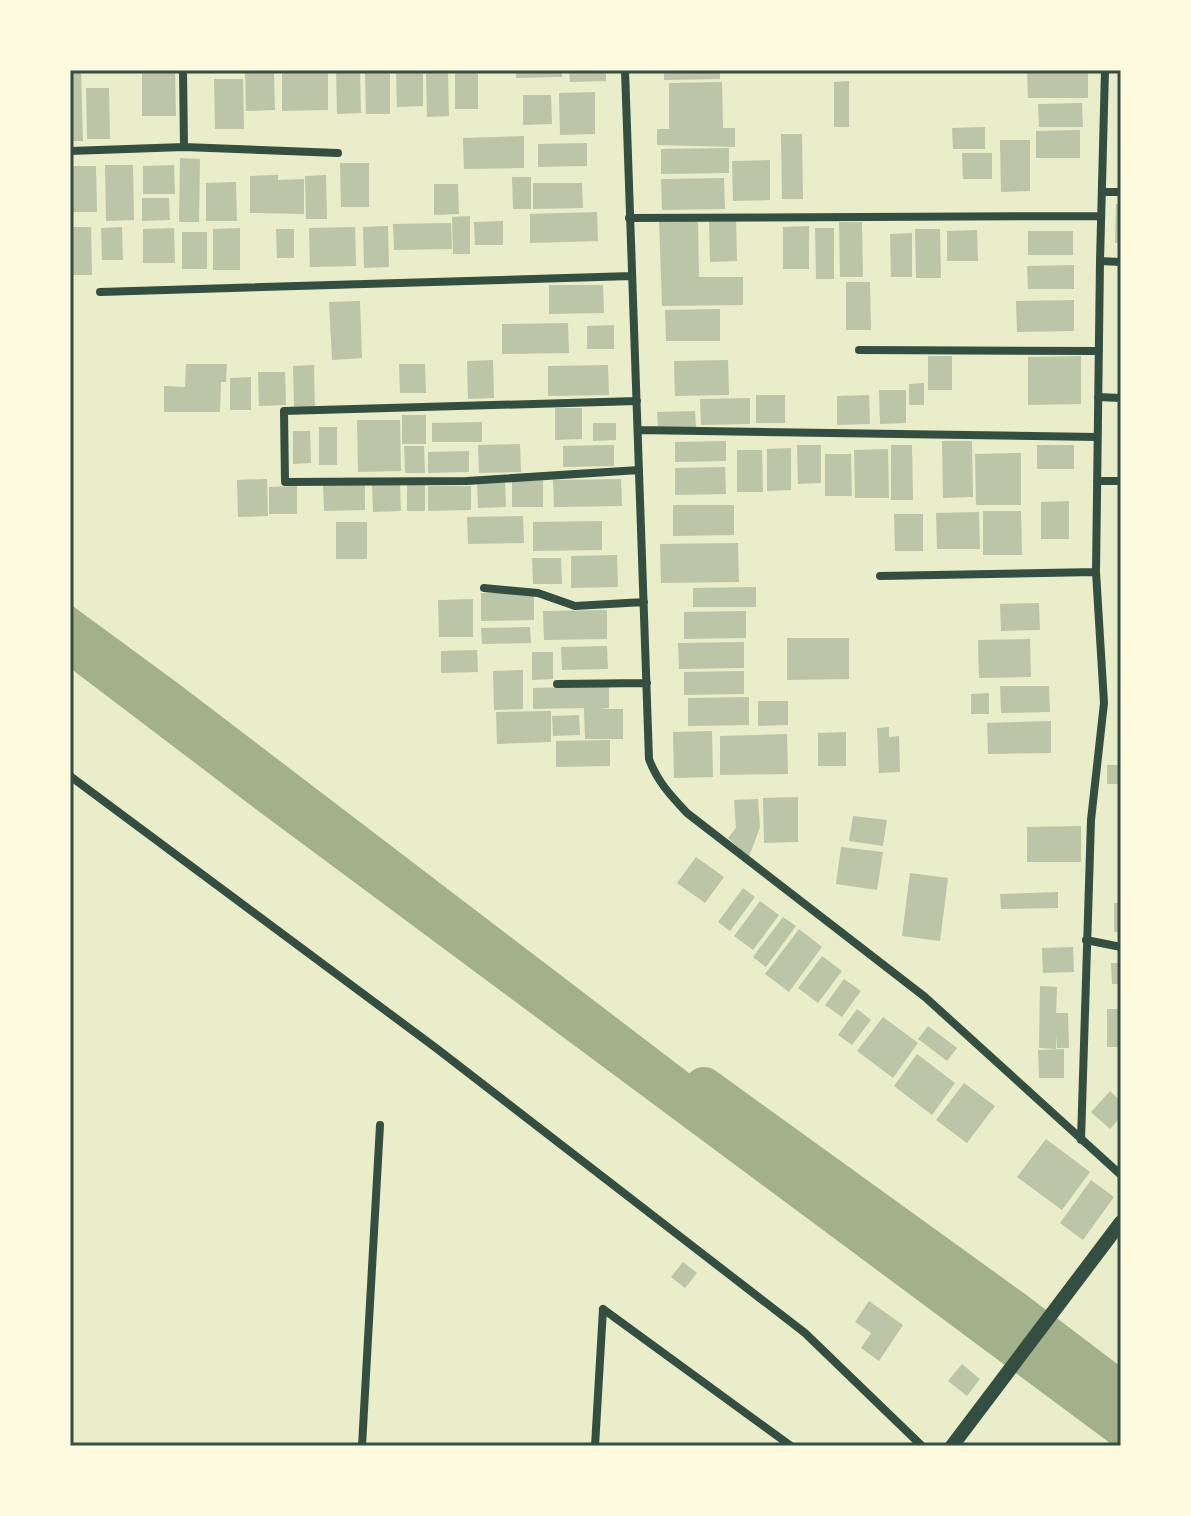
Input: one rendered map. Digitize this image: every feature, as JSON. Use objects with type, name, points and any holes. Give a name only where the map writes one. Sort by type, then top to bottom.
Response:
[{"type":"street","points":[[183,70],[184,147]]},
{"type":"street","points":[[625,70],[649,759],[655,773],[687,813],[925,997],[1121,1175]]},
{"type":"street","points":[[1081,1140],[1091,820],[1104,703],[1096,572],[1105,70]]},
{"type":"street","points":[[70,151],[184,147],[338,153]]},
{"type":"street","points":[[1102,192],[1121,192]]},
{"type":"street","points":[[629,218],[1101,216]]},
{"type":"street","points":[[1100,261],[1121,262]]},
{"type":"street","points":[[100,292],[632,276]]},
{"type":"street","points":[[859,350],[1099,351]]},
{"type":"street","points":[[1098,397],[1121,398]]},
{"type":"street","points":[[637,401],[284,411],[285,482],[467,481],[639,470]]},
{"type":"street","points":[[638,430],[1097,437]]},
{"type":"street","points":[[1097,481],[1121,481]]},
{"type":"street","points":[[880,576],[1096,572]]},
{"type":"street","points":[[484,588],[538,593],[575,606],[644,602]]},
{"type":"street","points":[[557,684],[647,683]]},
{"type":"street","points":[[70,776],[436,1048],[805,1333],[922,1446]]},
{"type":"street","points":[[1086,940],[1121,947]]},
{"type":"street","points":[[362,1446],[380,1125]]},
{"type":"street","points":[[952,1446],[1121,1222]]},
{"type":"street","points":[[595,1446],[603,1309],[791,1446]]},
{"type":"shaded area","points":[[70,604],[748,1118],[1121,1392],[1121,1446],[1114,1446],[70,668]]},
{"type":"building","points":[[70,70],[81,70],[83,141],[70,141]]},
{"type":"building","points":[[142,70],[175,70],[176,116],[142,116]]},
{"type":"building","points":[[282,70],[328,70],[328,110],[282,111]]},
{"type":"building","points":[[336,70],[360,70],[361,113],[337,114]]},
{"type":"building","points":[[365,70],[390,70],[390,114],[366,114]]},
{"type":"building","points":[[396,70],[423,70],[423,106],[397,107]]},
{"type":"building","points":[[426,70],[448,70],[449,116],[427,117]]},
{"type":"building","points":[[455,70],[478,70],[478,109],[455,109]]},
{"type":"building","points":[[516,70],[562,70],[562,77],[516,78]]},
{"type":"building","points":[[569,70],[606,70],[606,81],[570,82]]},
{"type":"building","points":[[664,70],[720,70],[720,79],[664,80]]},
{"type":"building","points":[[1027,70],[1088,70],[1088,98],[1028,98]]},
{"type":"building","points":[[245,72],[274,72],[275,110],[246,111]]},
{"type":"building","points":[[214,79],[243,79],[244,129],[215,129]]},
{"type":"building","points":[[849,81],[849,127],[834,127],[834,82]]},
{"type":"building","points":[[722,82],[723,128],[735,128],[735,147],[657,145],[657,129],[669,129],[669,83]]},
{"type":"building","points":[[86,88],[109,88],[110,139],[87,139]]},
{"type":"building","points":[[595,92],[595,134],[560,135],[559,93]]},
{"type":"building","points":[[523,95],[551,95],[552,124],[523,125]]},
{"type":"building","points":[[1082,103],[1083,127],[1039,127],[1038,104]]},
{"type":"building","points":[[985,127],[985,149],[953,149],[952,128]]},
{"type":"building","points":[[1080,130],[1080,158],[1036,158],[1036,131]]},
{"type":"building","points":[[781,134],[802,134],[803,199],[782,199]]},
{"type":"building","points":[[524,136],[524,168],[464,169],[463,138]]},
{"type":"building","points":[[1000,140],[1030,140],[1030,191],[1001,192]]},
{"type":"building","points":[[587,143],[587,166],[538,167],[538,144]]},
{"type":"building","points":[[729,148],[729,173],[661,174],[661,149]]},
{"type":"building","points":[[962,153],[992,153],[992,179],[963,179]]},
{"type":"building","points":[[180,158],[200,159],[199,222],[179,222]]},
{"type":"building","points":[[770,160],[770,200],[733,201],[732,161]]},
{"type":"building","points":[[340,163],[369,163],[369,207],[341,207]]},
{"type":"building","points":[[105,165],[133,165],[134,220],[106,221]]},
{"type":"building","points":[[174,165],[175,194],[143,194],[143,166]]},
{"type":"building","points":[[71,166],[96,166],[97,212],[72,212]]},
{"type":"building","points":[[278,175],[278,180],[304,179],[304,214],[250,213],[250,176]]},
{"type":"building","points":[[326,175],[327,219],[306,219],[305,176]]},
{"type":"building","points":[[512,177],[531,177],[531,209],[513,209]]},
{"type":"building","points":[[724,178],[725,209],[662,210],[661,179]]},
{"type":"building","points":[[236,182],[237,221],[206,221],[206,183]]},
{"type":"building","points":[[533,183],[582,183],[583,208],[533,209]]},
{"type":"building","points":[[434,184],[458,184],[459,214],[434,215]]},
{"type":"building","points":[[142,198],[169,198],[170,220],[142,221]]},
{"type":"building","points":[[1116,204],[1121,204],[1121,243],[1115,243]]},
{"type":"building","points":[[597,212],[598,241],[530,243],[530,214]]},
{"type":"building","points":[[470,216],[470,254],[453,254],[452,217]]},
{"type":"building","points":[[698,219],[699,277],[743,277],[743,305],[662,306],[659,220]]},
{"type":"building","points":[[736,219],[737,261],[710,262],[709,220]]},
{"type":"building","points":[[503,221],[503,245],[475,245],[474,222]]},
{"type":"building","points":[[839,222],[862,222],[863,277],[840,277]]},
{"type":"building","points":[[451,223],[452,249],[394,250],[393,224]]},
{"type":"building","points":[[388,226],[389,267],[364,268],[363,227]]},
{"type":"building","points":[[809,226],[809,269],[783,269],[783,227]]},
{"type":"building","points":[[70,227],[91,227],[92,275],[70,275]]},
{"type":"building","points":[[122,227],[123,260],[102,260],[101,228]]},
{"type":"building","points":[[355,227],[356,266],[310,267],[309,228]]},
{"type":"building","points":[[174,228],[175,263],[143,263],[143,229]]},
{"type":"building","points":[[240,228],[240,270],[213,270],[213,229]]},
{"type":"building","points":[[815,228],[834,228],[834,279],[816,279]]},
{"type":"building","points":[[276,229],[294,229],[294,258],[277,258]]},
{"type":"building","points":[[915,229],[940,229],[941,278],[916,278]]},
{"type":"building","points":[[977,230],[978,261],[947,261],[947,231]]},
{"type":"building","points":[[1028,231],[1073,231],[1073,255],[1028,255]]},
{"type":"building","points":[[182,232],[207,232],[207,269],[182,269]]},
{"type":"building","points":[[912,233],[912,277],[891,277],[890,234]]},
{"type":"building","points":[[1074,265],[1074,289],[1028,289],[1027,266]]},
{"type":"building","points":[[846,282],[870,282],[871,330],[846,330]]},
{"type":"building","points":[[549,285],[603,285],[604,313],[549,314]]},
{"type":"building","points":[[1074,300],[1074,331],[1017,332],[1016,301]]},
{"type":"building","points":[[360,301],[362,358],[332,360],[329,302]]},
{"type":"building","points":[[720,309],[720,341],[666,341],[665,310]]},
{"type":"building","points":[[568,323],[569,353],[502,354],[502,324]]},
{"type":"building","points":[[614,325],[614,349],[587,349],[587,326]]},
{"type":"building","points":[[928,356],[952,356],[952,390],[928,390]]},
{"type":"building","points":[[1081,356],[1081,404],[1028,405],[1028,357]]},
{"type":"building","points":[[493,360],[494,398],[468,399],[467,361]]},
{"type":"building","points":[[728,360],[729,395],[675,396],[674,361]]},
{"type":"building","points":[[186,364],[227,364],[226,382],[221,382],[220,412],[164,412],[164,386],[185,387]]},
{"type":"building","points":[[399,364],[425,364],[426,393],[400,393]]},
{"type":"building","points":[[314,365],[315,409],[294,409],[293,366]]},
{"type":"building","points":[[608,365],[609,395],[548,396],[548,366]]},
{"type":"building","points":[[258,372],[285,372],[286,405],[259,406]]},
{"type":"building","points":[[251,377],[251,410],[230,410],[230,378]]},
{"type":"building","points":[[924,383],[924,405],[909,405],[909,384]]},
{"type":"building","points":[[879,390],[906,390],[906,423],[880,424]]},
{"type":"building","points":[[756,395],[785,395],[785,423],[756,423]]},
{"type":"building","points":[[869,395],[870,424],[837,425],[837,396]]},
{"type":"building","points":[[750,398],[750,424],[701,425],[700,399]]},
{"type":"building","points":[[555,408],[582,408],[582,439],[555,440]]},
{"type":"building","points":[[695,411],[696,428],[658,429],[657,412]]},
{"type":"building","points":[[402,415],[426,415],[426,444],[402,444]]},
{"type":"building","points":[[357,420],[400,420],[401,471],[358,472]]},
{"type":"building","points":[[482,422],[482,442],[432,442],[432,423]]},
{"type":"building","points":[[593,423],[616,423],[616,440],[593,441]]},
{"type":"building","points":[[319,427],[337,427],[337,465],[319,465]]},
{"type":"building","points":[[293,431],[310,431],[311,463],[293,464]]},
{"type":"building","points":[[726,441],[726,461],[675,462],[675,442]]},
{"type":"building","points":[[942,441],[972,441],[973,497],[943,498]]},
{"type":"building","points":[[520,444],[521,472],[479,473],[478,445]]},
{"type":"building","points":[[614,445],[614,466],[563,467],[563,446]]},
{"type":"building","points":[[797,445],[821,445],[821,483],[798,484]]},
{"type":"building","points":[[891,445],[912,445],[913,500],[891,500]]},
{"type":"building","points":[[1037,445],[1074,445],[1074,469],[1037,469]]},
{"type":"building","points":[[404,446],[424,446],[425,473],[405,473]]},
{"type":"building","points":[[791,448],[791,490],[767,491],[767,449]]},
{"type":"building","points":[[888,449],[889,498],[855,498],[854,450]]},
{"type":"building","points":[[737,450],[762,450],[763,492],[737,492]]},
{"type":"building","points":[[469,451],[469,472],[428,473],[428,452]]},
{"type":"building","points":[[1021,453],[1021,505],[976,505],[975,454]]},
{"type":"building","points":[[825,454],[851,454],[852,496],[825,496]]},
{"type":"building","points":[[725,467],[726,494],[675,495],[675,468]]},
{"type":"building","points":[[267,479],[268,516],[238,517],[237,480]]},
{"type":"building","points":[[621,479],[622,506],[554,507],[553,480]]},
{"type":"building","points":[[505,480],[506,507],[478,508],[477,481]]},
{"type":"building","points":[[543,480],[543,507],[512,507],[512,481]]},
{"type":"building","points":[[400,482],[401,511],[373,512],[372,483]]},
{"type":"building","points":[[365,484],[365,510],[324,511],[323,485]]},
{"type":"building","points":[[407,484],[425,484],[425,511],[407,511]]},
{"type":"building","points":[[297,486],[297,514],[269,514],[269,487]]},
{"type":"building","points":[[428,486],[471,486],[471,510],[428,511]]},
{"type":"building","points":[[1069,501],[1069,539],[1041,539],[1041,502]]},
{"type":"building","points":[[673,505],[734,505],[734,535],[673,536]]},
{"type":"building","points":[[983,511],[1021,511],[1022,555],[983,555]]},
{"type":"building","points":[[979,512],[980,549],[937,549],[936,513]]},
{"type":"building","points":[[894,514],[923,514],[923,551],[895,551]]},
{"type":"building","points":[[523,516],[524,543],[468,544],[467,517]]},
{"type":"building","points":[[602,521],[602,550],[533,551],[533,522]]},
{"type":"building","points":[[336,522],[367,522],[367,559],[336,559]]},
{"type":"building","points":[[738,543],[739,582],[661,583],[660,544]]},
{"type":"building","points":[[617,555],[618,587],[571,588],[571,556]]},
{"type":"building","points":[[532,558],[561,558],[562,584],[533,584]]},
{"type":"building","points":[[756,587],[756,607],[693,607],[693,588]]},
{"type":"building","points":[[534,592],[534,620],[481,621],[481,593]]},
{"type":"building","points":[[473,599],[473,637],[439,637],[438,600]]},
{"type":"building","points":[[1039,603],[1040,630],[1001,631],[1000,604]]},
{"type":"building","points":[[607,610],[607,639],[544,640],[543,611]]},
{"type":"building","points":[[746,611],[746,638],[684,639],[684,612]]},
{"type":"building","points":[[530,627],[531,643],[482,644],[481,628]]},
{"type":"building","points":[[787,638],[849,638],[849,679],[787,680]]},
{"type":"building","points":[[1030,639],[1031,677],[979,678],[978,640]]},
{"type":"building","points":[[744,642],[744,668],[679,669],[678,643]]},
{"type":"building","points":[[607,646],[608,669],[562,670],[561,647]]},
{"type":"building","points":[[477,650],[478,672],[441,673],[441,651]]},
{"type":"building","points":[[532,652],[553,652],[553,679],[532,680]]},
{"type":"building","points":[[523,670],[523,709],[494,710],[493,671]]},
{"type":"building","points":[[744,671],[744,694],[684,695],[684,672]]},
{"type":"building","points":[[609,686],[609,708],[601,709],[623,709],[623,739],[585,739],[584,708],[533,709],[533,688]]},
{"type":"building","points":[[1000,686],[1049,686],[1050,712],[1001,713]]},
{"type":"building","points":[[989,693],[989,714],[971,714],[971,694]]},
{"type":"building","points":[[749,697],[749,725],[688,726],[688,698]]},
{"type":"building","points":[[758,701],[788,701],[788,725],[758,726]]},
{"type":"building","points":[[551,711],[551,742],[497,744],[496,712]]},
{"type":"building","points":[[579,715],[580,735],[553,736],[552,716]]},
{"type":"building","points":[[1051,721],[1051,753],[988,754],[987,723]]},
{"type":"building","points":[[889,727],[889,737],[899,736],[900,772],[879,773],[877,728]]},
{"type":"building","points":[[712,731],[713,777],[674,778],[673,732]]},
{"type":"building","points":[[846,732],[846,766],[818,766],[818,733]]},
{"type":"building","points":[[787,734],[788,774],[720,775],[720,736]]},
{"type":"building","points":[[610,740],[610,766],[556,767],[556,741]]},
{"type":"building","points":[[1107,765],[1121,765],[1121,784],[1107,784]]},
{"type":"building","points":[[798,797],[798,842],[764,843],[763,798]]},
{"type":"building","points":[[758,799],[760,827],[749,857],[728,838],[736,828],[734,800]]},
{"type":"building","points":[[853,816],[887,820],[883,846],[849,841]]},
{"type":"building","points":[[1081,826],[1081,862],[1027,862],[1027,827]]},
{"type":"building","points":[[841,847],[883,852],[877,890],[836,884]]},
{"type":"building","points":[[696,857],[724,877],[705,903],[677,883]]},
{"type":"building","points":[[910,873],[948,878],[940,941],[902,936]]},
{"type":"building","points":[[743,888],[755,897],[730,931],[718,922]]},
{"type":"building","points":[[1058,892],[1058,908],[1001,909],[1000,894]]},
{"type":"building","points":[[760,901],[779,915],[753,950],[734,936]]},
{"type":"building","points":[[1114,903],[1121,903],[1121,932],[1114,932]]},
{"type":"building","points":[[783,917],[796,926],[766,967],[753,957]]},
{"type":"building","points":[[799,929],[822,947],[789,992],[765,974]]},
{"type":"building","points":[[1073,947],[1074,972],[1043,973],[1042,948]]},
{"type":"building","points":[[822,956],[842,971],[818,1003],[798,988]]},
{"type":"building","points":[[1111,963],[1121,963],[1121,984],[1112,984]]},
{"type":"building","points":[[844,979],[861,991],[842,1017],[825,1005]]},
{"type":"building","points":[[1040,986],[1057,987],[1056,1013],[1068,1013],[1069,1048],[1057,1048],[1057,1034],[1056,1049],[1039,1048]]},
{"type":"building","points":[[857,1009],[871,1020],[852,1045],[838,1035]]},
{"type":"building","points":[[1107,1009],[1121,1009],[1121,1047],[1107,1047]]},
{"type":"building","points":[[883,1017],[918,1043],[893,1078],[857,1051]]},
{"type":"building","points":[[928,1026],[957,1048],[947,1061],[918,1039]]},
{"type":"building","points":[[1064,1049],[1064,1078],[1039,1078],[1038,1050]]},
{"type":"building","points":[[917,1054],[955,1083],[932,1115],[894,1086]]},
{"type":"building","points":[[964,1083],[995,1106],[967,1143],[936,1120]]},
{"type":"building","points":[[1110,1091],[1121,1101],[1121,1117],[1110,1129],[1091,1112]]},
{"type":"building","points":[[1046,1139],[1090,1172],[1062,1210],[1017,1177]]},
{"type":"building","points":[[1091,1180],[1114,1197],[1083,1240],[1060,1223]]},
{"type":"building","points":[[683,1262],[697,1273],[685,1288],[671,1277]]},
{"type":"building","points":[[869,1301],[903,1325],[879,1361],[861,1348],[871,1333],[855,1322]]},
{"type":"building","points":[[962,1364],[980,1379],[967,1396],[948,1381]]},
{"type":"waterway","points":[[704,1087],[1013,1310],[1121,1392]]}]
